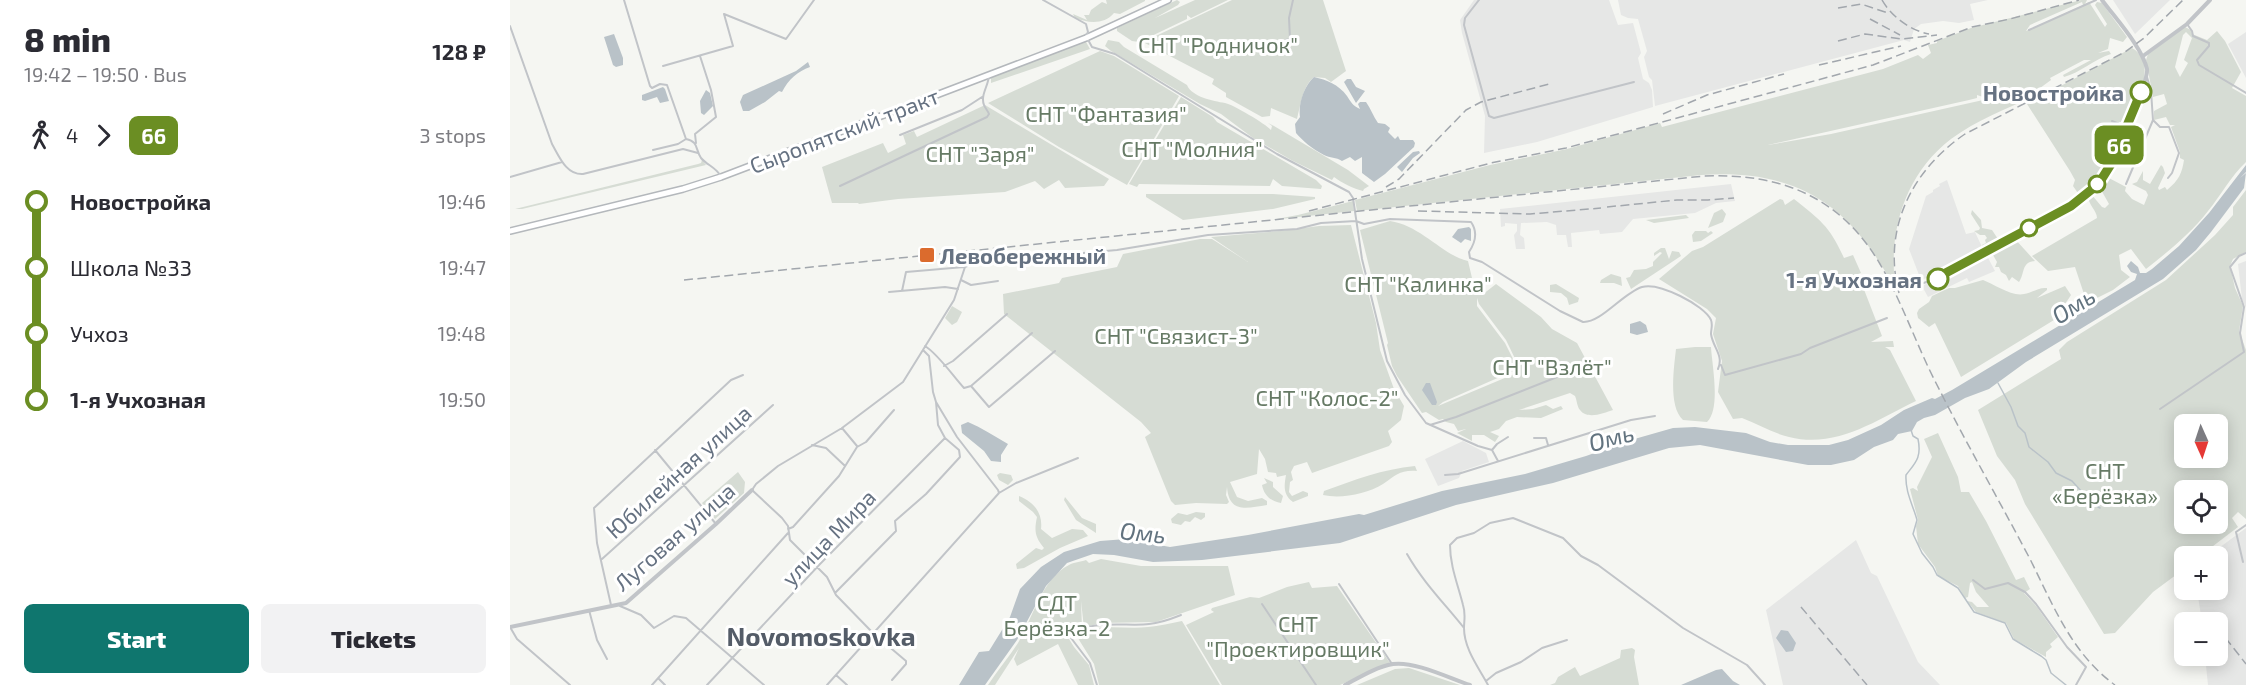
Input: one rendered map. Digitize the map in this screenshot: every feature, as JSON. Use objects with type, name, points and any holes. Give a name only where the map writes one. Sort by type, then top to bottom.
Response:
[{"type":"main road","name":"Сыропятский тракт","points":[[510,229],[720,175],[1086,37],[1163,0]]},
{"type":"main road","name":"Сыропятский тракт","points":[[510,229],[707,182],[1086,37],[1168,0]]},
{"type":"street","points":[[624,0],[650,86],[652,88],[660,84],[667,86],[686,139],[696,143]]},
{"type":"street","points":[[663,66],[733,46],[724,14],[786,39],[814,0]]},
{"type":"street","points":[[1042,0],[1086,24],[1088,32],[1086,37],[1092,47],[1115,54],[1277,154],[1349,192],[1353,198],[1362,259],[1387,361],[1405,394],[1429,425],[1492,450],[1498,461]]},
{"type":"street","points":[[1286,40],[1290,39],[1289,18],[1293,0]]},
{"type":"street","points":[[1479,0],[1465,18],[1464,25],[1486,112],[1492,118],[1634,82]]},
{"type":"street","points":[[2029,30],[2096,0]]},
{"type":"street","points":[[2102,0],[2143,56],[2151,91],[2153,120],[2126,184]]},
{"type":"street","points":[[2143,56],[2187,24],[2210,0]]},
{"type":"street","points":[[2187,24],[2193,36],[2209,43],[2197,60],[2199,65],[2246,93]]},
{"type":"street","points":[[510,26],[545,128],[562,162],[574,173],[583,174],[682,149],[698,153]]},
{"type":"street","points":[[700,56],[717,117],[695,134],[696,143],[698,153],[720,175]]},
{"type":"street","points":[[900,135],[970,106],[979,100],[989,85],[989,75]]},
{"type":"street","points":[[1921,284],[2004,242],[2083,197],[2105,174],[2147,77]]},
{"type":"street","points":[[840,186],[987,117],[989,114],[983,95]]},
{"type":"street","points":[[2153,120],[2160,127],[2169,127],[2179,153],[2168,178]]},
{"type":"street","points":[[2112,121],[2127,127]]},
{"type":"street","points":[[653,150],[680,143],[686,139]]},
{"type":"street","points":[[510,177],[562,162]]},
{"type":"street","points":[[903,291],[906,272],[965,267],[983,259],[1003,260],[1117,250],[1208,235],[1297,229],[1321,223],[1356,221],[1364,224],[1390,219],[1471,222],[1474,225],[1475,239],[1468,252],[1470,258],[1482,261],[1560,311],[1582,322],[1593,320],[1642,287],[1666,289],[1695,306],[1708,317],[1712,324],[1713,339],[1720,356],[1722,372],[1725,375],[1801,354],[1810,348],[1887,318]]},
{"type":"street","points":[[2160,409],[2244,352],[2240,328],[2244,307],[2230,267],[2239,256],[2246,253]]},
{"type":"street","points":[[892,680],[906,661],[873,633],[835,592],[831,582],[793,543],[782,518],[752,490],[778,466],[842,428],[905,380],[947,312],[965,267]]},
{"type":"street","points":[[961,280],[971,285],[998,282]]},
{"type":"street","points":[[889,292],[945,287],[958,289]]},
{"type":"street","points":[[944,366],[953,361],[1007,314]]},
{"type":"street","points":[[924,348],[935,353],[964,388],[971,386],[1032,333]]},
{"type":"street","points":[[835,592],[896,531],[894,523],[897,519],[926,494],[960,457],[959,450],[945,438],[938,425],[929,356],[924,348]]},
{"type":"street","points":[[971,386],[989,407],[1054,351]]},
{"type":"street","points":[[1429,425],[1456,417],[1590,364]]},
{"type":"street","points":[[1718,369],[1720,364]]},
{"type":"street","points":[[612,607],[597,543],[594,508],[731,380],[743,375]]},
{"type":"street","points":[[936,402],[957,436],[999,493]]},
{"type":"street","name":"Юбилейная улица","points":[[602,559],[773,405]]},
{"type":"street","points":[[652,685],[839,476],[857,447],[866,442],[894,410]]},
{"type":"street","points":[[1445,475],[1458,474],[1631,420],[1654,416]]},
{"type":"street","points":[[842,428],[857,447]]},
{"type":"street","points":[[1492,450],[1508,437]]},
{"type":"street","name":"улица Мира","points":[[707,685],[817,567],[945,438]]},
{"type":"street","points":[[1534,438],[1546,438],[1548,445]]},
{"type":"street","points":[[812,445],[826,448],[844,465]]},
{"type":"street","points":[[655,450],[716,524]]},
{"type":"street","points":[[827,685],[999,493],[1024,479],[1078,458]]},
{"type":"street","name":"Луговая улица","points":[[511,627],[620,606],[631,600],[752,490]]},
{"type":"street","points":[[1464,628],[1466,614],[1450,545],[1457,538],[1474,533],[1490,523],[1516,518],[1566,540],[1581,556],[1683,628],[1747,665],[1766,685]]},
{"type":"street","points":[[2243,562],[2236,532],[2246,525]]},
{"type":"street","points":[[1407,554],[1435,596],[1448,607],[1464,628],[1474,662],[1488,685]]},
{"type":"street","points":[[1973,580],[1985,589],[2011,584],[2031,598],[2067,647],[2086,667],[2076,685]]},
{"type":"street","points":[[1339,584],[1392,664]]},
{"type":"street","points":[[1262,604],[1316,685]]},
{"type":"street","points":[[620,606],[641,615],[654,628],[674,616],[686,618],[764,685]]},
{"type":"street","points":[[590,610],[597,640],[607,659]]},
{"type":"street","points":[[1072,637],[1083,629],[1101,625],[1150,624],[1181,615]]},
{"type":"street","points":[[511,627],[517,639],[570,685]]},
{"type":"street","points":[[1065,630],[1090,663],[1096,685]]},
{"type":"street","points":[[1485,681],[1542,648],[1567,640]]},
{"type":"street","points":[[1345,685],[1392,664],[1416,667],[1470,685]]},
{"type":"street","points":[[836,675],[847,685]]},
{"type":"street","points":[[658,678],[665,685]]},
{"type":"shaded area","points":[[1474,0],[1609,0],[1618,25],[1633,23],[1641,53],[1638,58],[1643,79],[1649,83],[1652,90],[1653,107],[1537,142],[1484,153],[1485,116],[1460,20]]},
{"type":"shaded area","points":[[1618,0],[1988,0],[1970,4],[1974,20],[1959,23],[1943,21],[1921,24],[1914,29],[1910,42],[1904,40],[1655,106],[1652,80],[1649,77],[1644,57],[1647,51],[1638,19],[1621,15]]},
{"type":"shaded area","points":[[2113,0],[2170,0],[2135,34]]},
{"type":"shaded area","points":[[2246,32],[2246,78],[2228,44]]},
{"type":"shaded area","points":[[614,34],[623,58],[623,65],[616,67],[613,65],[604,37]]},
{"type":"shaded area","points":[[808,62],[810,67],[794,76],[782,92],[779,91],[749,111],[743,111],[740,102],[743,95],[796,71]]},
{"type":"shaded area","points":[[1314,77],[1336,86],[1360,109],[1358,104],[1366,102],[1378,123],[1390,128],[1388,132],[1395,139],[1398,136],[1400,140],[1413,140],[1414,147],[1374,182],[1362,173],[1362,157],[1355,161],[1350,157],[1342,161],[1324,155],[1311,147],[1296,133],[1295,124],[1300,117],[1302,96]]},
{"type":"shaded area","points":[[1351,79],[1356,87],[1365,91],[1356,103],[1344,82]]},
{"type":"shaded area","points":[[663,87],[669,101],[660,103],[657,97],[642,100],[642,95]]},
{"type":"shaded area","points":[[706,90],[710,93],[713,106],[704,115],[701,113],[700,101]]},
{"type":"shaded area","points":[[1419,151],[1420,153],[1402,172],[1397,167],[1413,152]]},
{"type":"shaded area","points":[[2246,165],[2246,172],[2240,178],[2246,173],[2244,188],[2196,250],[2163,279],[2026,362],[1989,389],[1924,418],[1917,422],[1912,431],[1898,434],[1893,440],[1874,447],[1854,460],[1831,465],[1808,465],[1700,445],[1669,448],[1553,483],[1456,505],[1340,543],[1202,560],[1153,562],[1093,554],[1067,563],[1046,586],[1017,640],[985,685],[959,685],[979,652],[989,651],[1010,617],[1020,589],[1041,567],[1064,552],[1100,541],[1126,539],[1170,547],[1359,514],[1364,515],[1442,491],[1525,474],[1673,428],[1695,427],[1746,433],[1770,442],[1788,445],[1829,445],[1848,440],[1881,425],[1904,410],[1952,390],[2135,280],[2137,274],[2131,272],[2127,266],[2131,261],[2138,267],[2140,273],[2146,273],[2152,269],[2179,246],[2209,213]]},
{"type":"shaded area","points":[[1947,180],[1966,234],[1975,232],[1982,247],[1939,270],[1935,275],[1921,280],[1909,249],[1926,196]]},
{"type":"shaded area","points":[[1731,184],[1735,201],[1716,203],[1695,213],[1633,219],[1622,232],[1600,234],[1599,230],[1571,233],[1572,247],[1568,247],[1566,235],[1557,235],[1556,225],[1547,222],[1521,223],[1520,235],[1524,238],[1525,249],[1516,249],[1514,235],[1517,231],[1517,224],[1505,223],[1505,226],[1501,227],[1500,209]]},
{"type":"shaded area","points":[[1469,227],[1471,241],[1465,239],[1461,243],[1452,237],[1458,229]]},
{"type":"shaded area","points":[[1987,256],[1995,271],[1969,282],[1967,278],[1928,297],[1922,286],[1927,283],[1934,285],[1942,278]]},
{"type":"shaded area","points":[[2246,261],[2246,308],[2242,299],[2238,264]]},
{"type":"shaded area","points":[[1640,321],[1646,325],[1648,332],[1637,335],[1630,333],[1630,324]]},
{"type":"shaded area","points":[[1426,383],[1430,383],[1436,405],[1432,405],[1422,390]]},
{"type":"shaded area","points":[[968,422],[1008,444],[1001,455],[1001,462],[991,461],[984,451],[962,433],[961,425]]},
{"type":"shaded area","points":[[1463,441],[1486,453],[1489,462],[1462,471],[1459,478],[1438,486],[1425,459]]},
{"type":"shaded area","points":[[2246,528],[2246,685],[2208,685],[2206,666],[2228,666],[2228,612],[2200,612],[2199,600],[2228,600],[2228,546],[2222,546]]},
{"type":"shaded area","points":[[1856,540],[1871,573],[1877,576],[1918,662],[1940,685],[1783,685],[1766,610]]},
{"type":"shaded area","points":[[1781,630],[1788,631],[1796,643],[1793,651],[1786,652],[1776,638]]},
{"type":"shaded area","points":[[1722,669],[1740,685],[1681,685],[1716,670]]},
{"type":"green space","points":[[1106,0],[1145,1],[1120,14],[1114,13],[1101,21],[1080,20],[1073,14],[1087,20],[1084,15],[1089,15],[1091,10],[1102,2],[1107,4]]},
{"type":"green space","points":[[1177,0],[1180,2],[1178,5],[1155,18],[1195,0],[1228,0],[1191,18],[1187,15],[1187,19],[1139,42],[1132,41],[1117,31],[1117,28]]},
{"type":"green space","name":"СНТ \"Родничок\"","points":[[1232,0],[1323,0],[1346,71],[1331,82],[1325,78],[1314,77],[1304,91],[1297,119],[1271,108],[1270,116],[1262,117],[1226,97],[1226,93],[1212,84],[1214,79],[1143,42]]},
{"type":"green space","points":[[2087,0],[2085,4],[2089,2],[2105,27],[2107,24],[2095,5],[2097,2],[2102,3],[2127,37],[2123,42],[2110,38],[2108,49],[2098,53],[2109,51],[2111,54],[2064,77],[2063,75],[2091,60],[2084,60],[2050,78],[2051,80],[2036,91],[2013,91],[1983,97],[1977,95],[1977,98],[1969,100],[1768,145],[1831,134],[2010,94],[2041,93],[1961,132],[1935,154],[1921,170],[1902,207],[1897,227],[1894,248],[1896,291],[1879,261],[1840,215],[1818,198],[1794,186],[1766,178],[1701,175],[1357,211],[1355,200],[1490,165],[1567,149],[1660,123],[1662,127],[1883,69],[1918,55],[1923,59],[1931,53],[1928,45],[1971,28]],"holes":[[[2082,2],[2083,5],[2026,31],[2030,25]]]},
{"type":"green space","points":[[2185,27],[2191,30],[2192,34],[2207,40],[2217,31],[2225,41],[2241,72],[2232,88],[2246,96],[2246,162],[2201,219],[2146,269],[2131,249],[2119,255],[2121,270],[2130,277],[2113,290],[2087,303],[2075,267],[2048,271],[2032,256],[2097,218],[2088,196],[2091,194],[2102,207],[2105,208],[2109,204],[2100,188],[2107,177],[2126,187],[2125,191],[2132,199],[2144,205],[2148,195],[2146,191],[2132,184],[2137,182],[2143,171],[2143,180],[2150,184],[2161,165],[2163,167],[2165,173],[2159,190],[2165,187],[2167,190],[2179,176],[2184,160],[2180,158],[2171,127],[2175,125],[2170,125],[2166,117],[2154,120],[2154,111],[2167,104],[2164,94],[2153,97],[2146,60],[2148,54]],"holes":[[[2186,32],[2192,38],[2184,60],[2188,63],[2180,77],[2175,67],[2183,35]]]},
{"type":"green space","points":[[1108,40],[1119,42],[1187,85],[1193,93],[1234,107],[1271,130],[1272,126],[1268,123],[1274,126],[1348,170],[1369,186],[1363,191],[1359,190],[1334,177],[1332,180],[1293,161],[1253,138],[1221,114],[1111,51],[1105,46]]},
{"type":"green space","points":[[1082,41],[1086,42],[1090,49],[991,83],[991,76]]},
{"type":"green space","points":[[2132,48],[2140,55],[2144,63],[2143,84],[2126,123],[2119,122],[2118,125],[2124,128],[2107,165],[2080,196],[2073,186],[2075,180],[2070,171],[2027,104]]},
{"type":"green space","name":"СНТ \"Фантазия\"","points":[[1100,51],[1114,56],[1179,96],[1127,185],[1059,147],[988,103]]},
{"type":"green space","name":"СНТ \"Молния\"","points":[[1181,97],[1213,117],[1217,122],[1316,180],[1322,186],[1321,189],[1282,186],[1273,179],[1270,186],[1139,184],[1137,187],[1129,184]]},
{"type":"green space","name":"СНТ \"Заря\"","points":[[985,105],[1109,179],[1104,186],[1065,188],[1059,180],[1044,189],[1035,181],[1005,192],[859,204],[832,203],[822,167],[883,143],[888,153],[906,144],[903,135],[914,131],[917,137]]},
{"type":"green space","points":[[702,160],[706,165],[515,209],[698,164]]},
{"type":"green space","name":"СНТ «Берёзка»","points":[[2246,190],[2246,252],[2233,259],[2230,266],[2235,288],[2243,306],[2239,331],[2246,350],[2246,519],[2238,512],[2232,518],[2238,527],[2213,546],[2174,546],[2174,576],[2153,592],[2115,633],[2104,634],[2025,504],[2015,480],[1997,456],[1978,410],[2061,359],[2059,350],[2067,342],[2166,280],[2215,235],[2233,215],[2233,207]]},
{"type":"green space","name":"СНТ \"Молния\"","points":[[1146,194],[1273,194],[1315,197],[1315,199],[1273,209],[1183,220],[1146,197]]},
{"type":"green space","points":[[1780,199],[1785,205],[1794,199],[1824,224],[1844,258],[1853,255],[1882,336],[1871,342],[1893,341],[1894,347],[1885,347],[1890,350],[1916,401],[1856,431],[1840,436],[1807,440],[1777,433],[1742,418],[1733,419],[1718,392],[1722,361],[1713,334],[1716,318],[1707,309],[1659,279],[1692,251],[1703,247]]},
{"type":"green space","points":[[1353,201],[1354,211],[1271,220],[1298,215]]},
{"type":"green space","points":[[1722,209],[1726,214],[1723,222],[1708,228],[1714,213]]},
{"type":"green space","points":[[1972,210],[1981,220],[1982,228],[1992,230],[2000,242],[1955,266],[1953,263],[1986,243],[1985,235],[1974,231],[1980,228],[1971,214]]},
{"type":"green space","points":[[1686,215],[1689,218],[1654,223],[1646,220]]},
{"type":"green space","points":[[1390,221],[1401,224],[1422,234],[1458,258],[1468,261],[1476,295],[1482,295],[1496,284],[1541,317],[1552,329],[1577,343],[1613,410],[1587,415],[1580,410],[1575,396],[1570,393],[1519,410],[1546,405],[1553,409],[1561,406],[1563,409],[1541,418],[1517,417],[1506,421],[1499,429],[1490,432],[1499,436],[1495,442],[1484,435],[1472,435],[1472,441],[1457,433],[1466,429],[1458,431],[1454,424],[1443,419],[1439,420],[1426,412],[1422,413],[1392,366],[1360,230]],"holes":[[[1477,298],[1506,340],[1520,369],[1519,372],[1438,406],[1518,369],[1505,343],[1477,306]]]},
{"type":"green space","points":[[1351,225],[1376,323],[1380,350],[1394,389],[1404,406],[1401,420],[1388,431],[1392,442],[1389,446],[1312,473],[1307,462],[1294,466],[1291,472],[1293,480],[1290,482],[1289,492],[1292,496],[1303,491],[1308,493],[1308,496],[1293,502],[1285,490],[1286,475],[1277,477],[1276,473],[1268,472],[1265,459],[1259,449],[1257,474],[1230,482],[1237,497],[1248,501],[1262,498],[1267,501],[1267,505],[1246,508],[1235,505],[1228,496],[1227,487],[1226,495],[1229,502],[1227,504],[1175,505],[1171,501],[1145,437],[1151,433],[1141,422],[1004,314],[1003,294],[1059,283],[1062,278],[1117,267],[1123,254],[1200,239],[1212,239],[1248,262],[1211,237]]},
{"type":"green space","points":[[1695,231],[1713,233],[1701,241],[1693,242],[1692,235]]},
{"type":"green space","points":[[2015,239],[2035,261],[2025,266],[2019,282],[2012,277],[2009,281],[1999,267],[1995,267],[1997,262],[1993,255],[1985,257]]},
{"type":"green space","points":[[1665,248],[1669,259],[1672,251],[1679,252],[1681,256],[1631,289],[1626,278],[1630,277],[1634,270],[1653,266],[1653,262],[1662,253],[1654,256],[1654,253]]},
{"type":"green space","points":[[1611,274],[1621,277],[1622,286],[1614,283],[1600,283]]},
{"type":"green space","points":[[1983,280],[2019,294],[2047,288],[2037,298],[2065,286],[2071,295],[2054,320],[1961,377],[1935,323],[1929,327],[1918,318],[1917,313],[1932,296],[1949,288]]},
{"type":"green space","points":[[1556,284],[1579,298],[1578,302],[1569,305],[1567,298],[1561,293],[1550,292],[1550,285]]},
{"type":"green space","points":[[952,306],[962,312],[957,322],[952,325],[945,318]]},
{"type":"green space","points":[[1711,347],[1715,397],[1714,407],[1707,422],[1683,420],[1675,406],[1673,376],[1676,349]]},
{"type":"green space","points":[[1938,433],[1958,477],[1961,492],[1969,492],[2016,580],[2024,577],[2030,589],[2024,593],[2058,637],[2050,644],[2052,647],[2046,652],[2046,657],[2014,639],[2006,623],[1976,612],[1967,601],[1977,607],[1989,607],[1976,592],[1972,582],[1968,597],[1965,598],[1958,586],[1938,576],[1935,567],[1918,544],[1916,526],[1918,520],[1910,489],[1918,491],[1917,487],[1932,457],[1924,439]]},
{"type":"green space","points":[[1415,466],[1417,471],[1402,472],[1377,488],[1362,493],[1346,496],[1323,495],[1324,491],[1369,475]]},
{"type":"green space","points":[[738,472],[745,482],[744,493],[715,519],[702,503]]},
{"type":"green space","points":[[1000,473],[1011,475],[1013,480],[1008,485],[999,480],[997,475]]},
{"type":"green space","points":[[1264,478],[1273,482],[1273,487],[1283,496],[1281,503],[1266,495],[1262,485],[1267,483]]},
{"type":"green space","points":[[1019,496],[1029,501],[1036,509],[1041,518],[1041,529],[1052,538],[1072,529],[1083,530],[1088,536],[1024,568],[1017,569],[1016,564],[1036,548],[1042,550],[1044,548],[1036,534],[1037,517],[1019,501]]},
{"type":"green space","points":[[1065,497],[1082,518],[1096,524],[1096,533],[1076,520],[1064,500]]},
{"type":"green space","points":[[1196,512],[1205,513],[1205,517],[1201,520],[1195,517],[1190,522],[1185,521],[1181,525],[1172,523],[1171,519],[1178,513],[1187,515]]},
{"type":"green space","name":"СДТ Берёзка-2","points":[[1101,559],[1141,566],[1228,566],[1235,595],[1156,622],[1099,623],[1084,628],[1081,601],[1082,628],[1072,634],[1069,639],[1089,665],[1094,685],[1078,685],[1058,644],[1017,666],[1014,659],[1019,648],[995,685],[988,685],[1018,643],[1052,579],[1071,564],[1086,560],[1089,563]]},
{"type":"green space","name":"СНТ \"Проектировщик\"","points":[[1309,582],[1312,588],[1337,586],[1390,663],[1340,685],[1222,685],[1186,625],[1214,612],[1212,608],[1250,597],[1259,598],[1287,587]]},
{"type":"green space","points":[[1182,621],[1220,685],[1099,685],[1094,664],[1076,635],[1093,629],[1139,628]]},
{"type":"green space","points":[[1632,648],[1635,650],[1639,685],[1550,685],[1555,683],[1558,677],[1575,667],[1580,676],[1620,658],[1621,650]]},
{"type":"green space","points":[[1409,668],[1460,685],[1357,685],[1395,669]]},
{"type":"waterway","points":[[1998,383],[2018,426],[2025,433],[2029,447],[2048,462],[2056,473],[2072,481],[2093,504],[2100,508]]},
{"type":"waterway","points":[[1911,430],[1913,436],[1918,439],[1919,451],[1917,460],[1906,475],[1906,481],[1917,520],[1913,534],[1922,553],[1937,575],[1958,588],[1974,612],[2005,623],[2013,639],[2046,660],[2051,673],[2066,685]]},
{"type":"railway","points":[[1882,0],[1902,22],[1915,30],[1929,34]]},
{"type":"railway","points":[[1309,211],[1491,163],[1566,148],[1873,65],[1972,27],[2079,0]]},
{"type":"railway","points":[[1899,293],[1895,269],[1898,224],[1916,183],[1930,165],[1965,134],[2125,52],[2144,38],[2183,0]]},
{"type":"railway","points":[[1838,8],[1861,4],[1888,13]]},
{"type":"railway","points":[[1870,19],[1900,35]]},
{"type":"railway","points":[[1838,41],[1865,34],[1901,39],[1937,35]]},
{"type":"railway","points":[[1819,65],[1901,46]]},
{"type":"railway","points":[[1663,114],[1707,95],[1784,74]]},
{"type":"railway","points":[[1386,187],[1399,179],[1466,110],[1481,102],[1549,84]]},
{"type":"railway","points":[[684,280],[1704,176],[1732,176],[1783,185],[1806,193],[1827,205],[1864,241],[1880,264],[1936,383],[2065,628],[2087,659],[2115,685]]},
{"type":"railway","points":[[1607,207],[1677,200],[1734,198]]},
{"type":"railway","points":[[1418,211],[1530,214],[1601,208]]},
{"type":"railway","points":[[1801,607],[1867,685]]},
{"type":"railway","points":[[2228,641],[2246,664]]},
{"type":"bus line","name":"66","points":[[1938,279],[2071,206],[2091,190],[2101,180],[2111,164],[2141,92]]},
{"type":"place","name":"Новостройка","points":[[2141,92]]},
{"type":"place","name":"Левобережный","points":[[927,255]]},
{"type":"place","name":"1-я Учхозная","points":[[1938,279]]},
{"type":"district","name":"Novomoskovka","points":[[821,635]]},
{"type":"park label","name":"СНТ \"Калинка\"","points":[[1418,283]]},
{"type":"park label","name":"СНТ \"Связист-3\"","points":[[1176,335]]},
{"type":"park label","name":"СНТ \"Взлёт\"","points":[[1552,366]]},
{"type":"park label","name":"СНТ \"Колос-2\"","points":[[1327,397]]},
{"type":"water label","name":"Омь","points":[[2073,305]]},
{"type":"water label","name":"Омь","points":[[1611,437]]},
{"type":"water label","name":"Омь","points":[[1143,532]]}]
